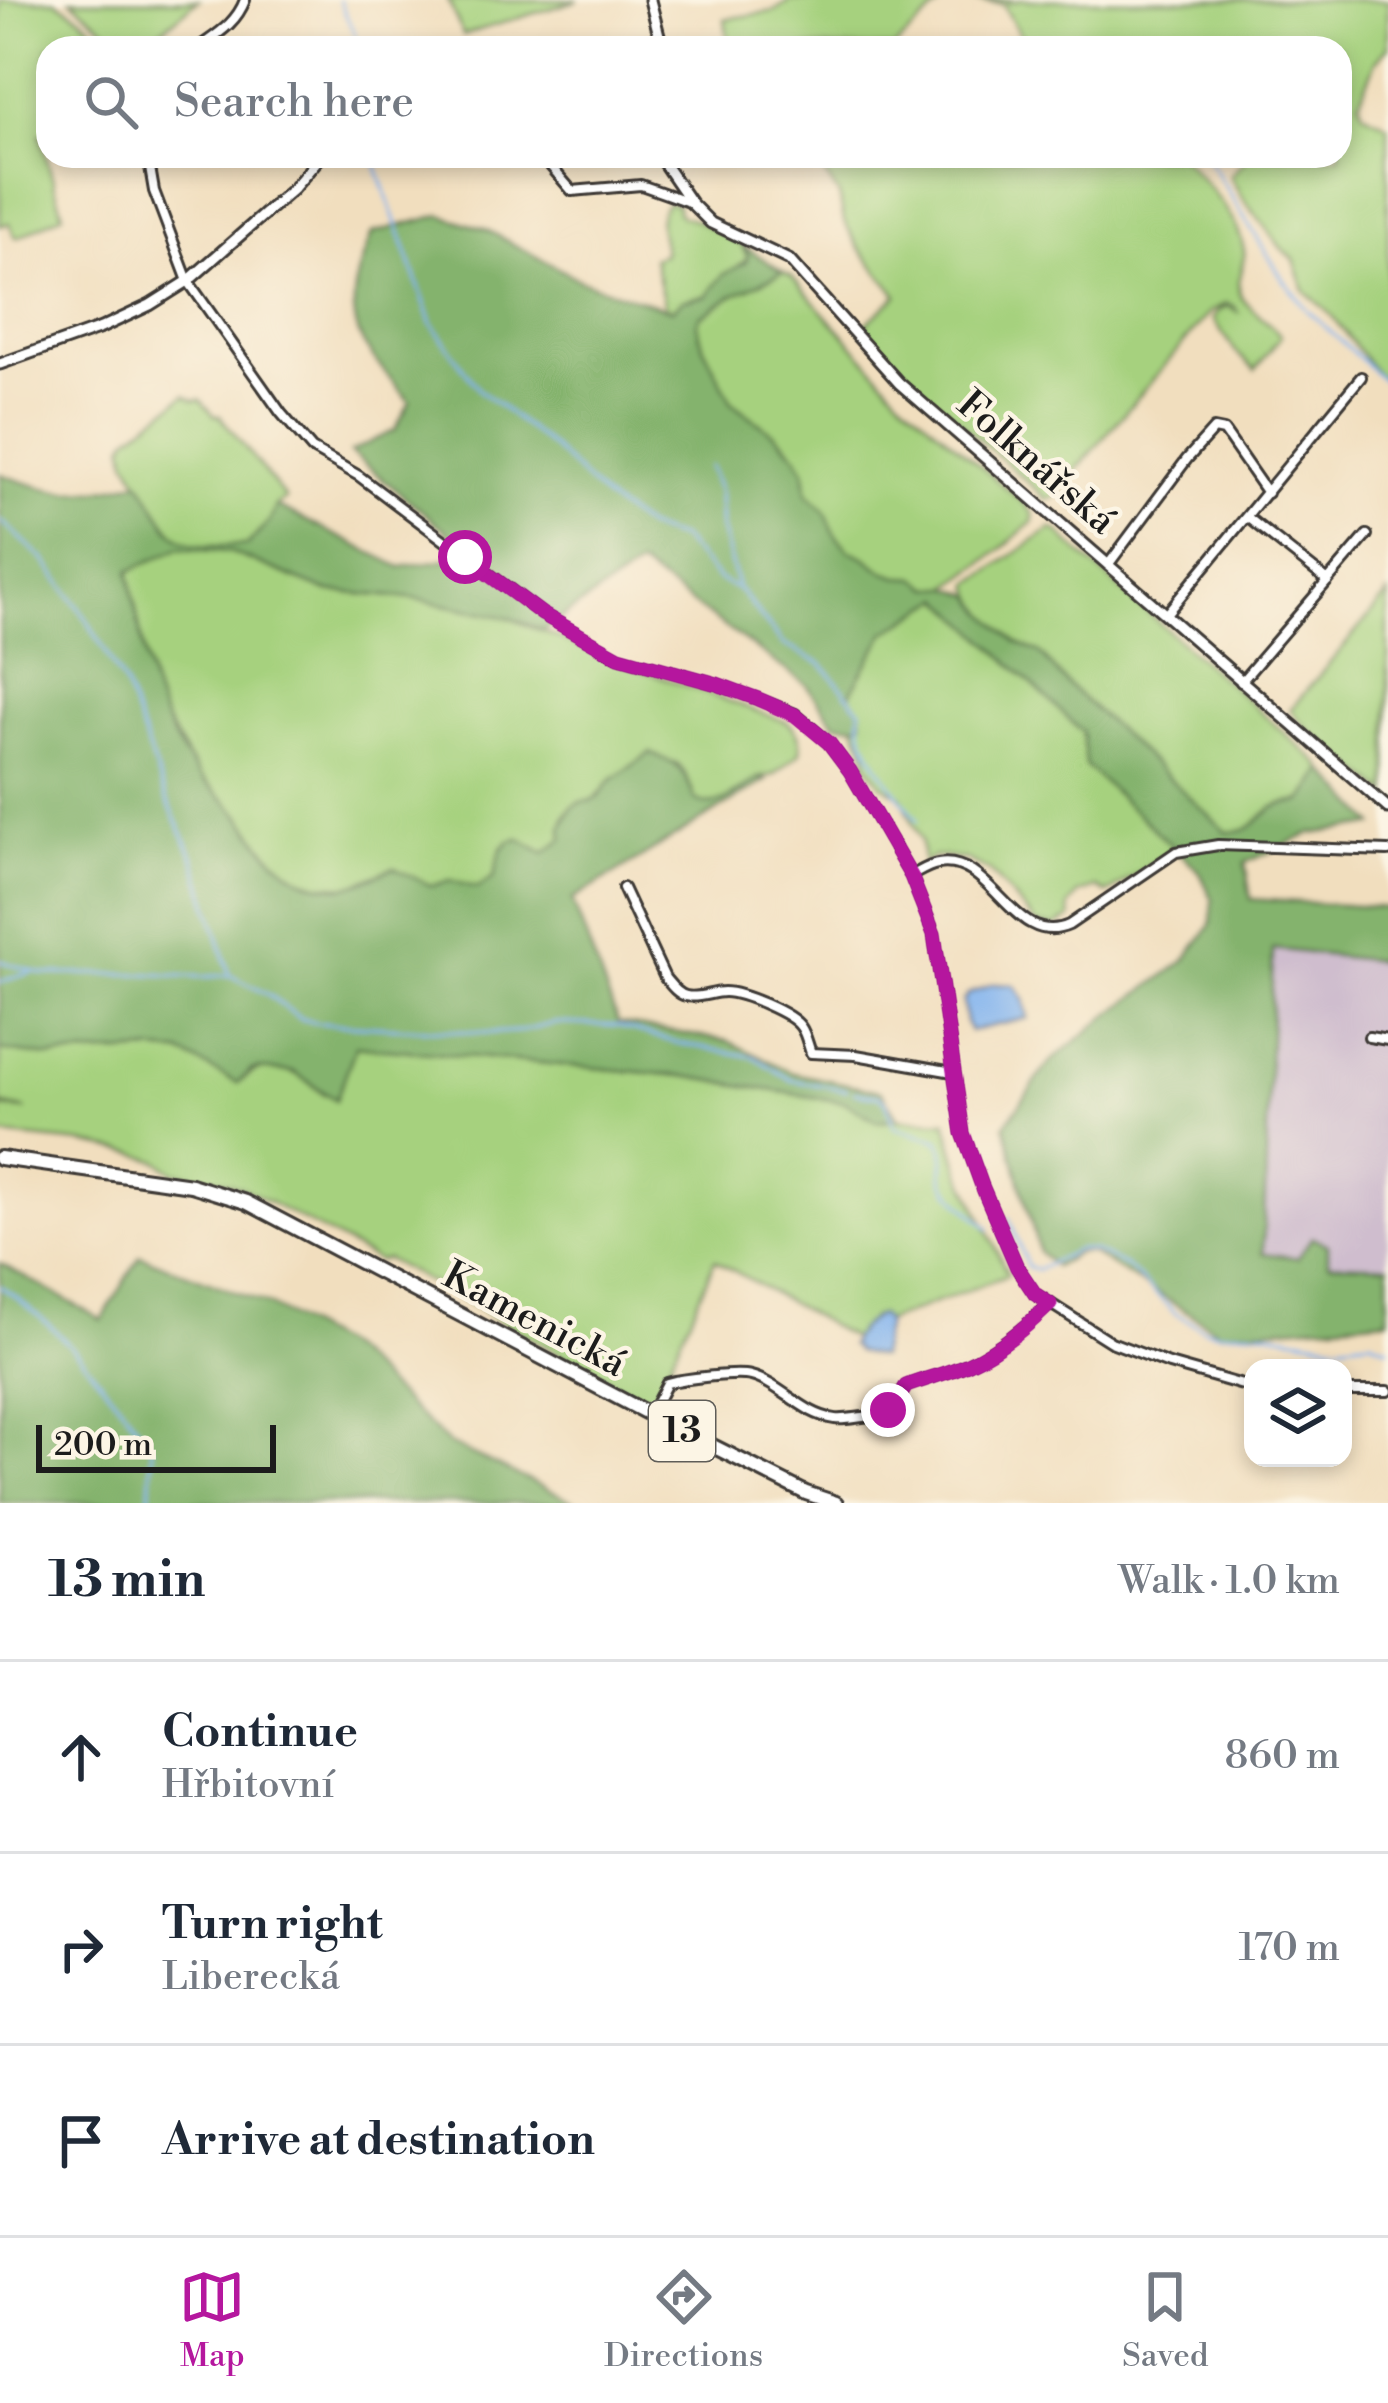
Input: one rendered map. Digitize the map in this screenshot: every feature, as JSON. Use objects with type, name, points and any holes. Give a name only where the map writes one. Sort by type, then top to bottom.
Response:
[{"type":"main road","name":"Kamenická","points":[[0,1158],[212,1190],[246,1202],[651,1415],[806,1493],[836,1503]]},
{"type":"street","points":[[214,36],[232,23],[245,0]]},
{"type":"street","points":[[650,0],[659,36]]},
{"type":"street","points":[[150,168],[188,281],[312,449],[359,476],[542,614],[619,657],[717,684],[795,715],[829,743],[911,876],[934,934],[963,1133],[1017,1267],[1035,1294],[1089,1330],[1132,1352],[1244,1385]]},
{"type":"street","points":[[0,364],[150,305],[188,281],[310,168]]},
{"type":"street","points":[[552,168],[572,191],[640,184],[691,203]]},
{"type":"street","name":"Folknářská","points":[[667,168],[691,203],[712,223],[789,260],[899,383],[1388,808]]},
{"type":"street","points":[[1166,614],[1361,377]]},
{"type":"street","points":[[1108,565],[1214,429],[1225,431],[1267,493]]},
{"type":"street","points":[[1247,517],[1328,581]]},
{"type":"street","points":[[1241,682],[1367,535]]},
{"type":"street","points":[[911,876],[940,863],[965,869],[1036,929],[1055,931],[1176,853],[1218,845],[1388,851]]},
{"type":"street","points":[[623,887],[665,978],[687,997],[739,994],[776,1010],[803,1029],[811,1054],[856,1055],[953,1072]]},
{"type":"street","points":[[1369,1037],[1388,1040]]},
{"type":"street","points":[[651,1415],[667,1383],[738,1374],[755,1377],[815,1413],[834,1419],[871,1416],[888,1410],[906,1386],[987,1354],[1018,1334],[1050,1304]]},
{"type":"street","points":[[1352,1391],[1388,1391]]},
{"type":"shaded area","points":[[1273,949],[1388,962],[1388,1060],[1382,1060],[1388,1090],[1388,1265],[1263,1254]]},
{"type":"green space","points":[[0,0],[55,0],[101,36],[36,36],[36,168],[50,168],[63,214],[19,237],[9,223],[0,226]]},
{"type":"green space","points":[[71,0],[198,0],[153,36],[114,36]]},
{"type":"green space","points":[[448,0],[579,0],[463,35]]},
{"type":"green space","points":[[790,0],[955,0],[942,4],[907,36],[727,36],[725,19],[775,11]]},
{"type":"green space","points":[[967,0],[1388,0],[1388,47],[1376,61],[1359,102],[1363,112],[1388,125],[1388,385],[1332,316],[1304,290],[1294,259],[1230,176],[1238,168],[1352,168],[1352,36],[1020,36],[1003,4]]},
{"type":"green space","points":[[820,168],[1191,168],[1219,200],[1241,237],[1241,296],[1281,336],[1255,370],[1213,319],[1228,306],[1237,311],[1234,306],[1226,303],[1209,313],[1053,498],[1047,499],[903,372],[864,330],[898,295],[859,248],[844,221],[839,195]]},
{"type":"green space","points":[[668,202],[677,205],[681,216],[740,243],[748,258],[723,275],[706,297],[673,310],[665,307],[653,258],[664,254],[659,220]]},
{"type":"green space","points":[[441,215],[485,229],[582,281],[672,310],[683,300],[706,296],[723,275],[746,262],[744,246],[783,272],[700,317],[697,324],[703,346],[732,403],[795,454],[805,471],[807,493],[825,511],[835,535],[849,550],[884,572],[917,578],[931,588],[949,587],[973,595],[1016,642],[1040,653],[1066,683],[1227,832],[1248,829],[1275,807],[1303,801],[1324,770],[1375,825],[1310,834],[1245,863],[1251,899],[1388,908],[1388,962],[1273,949],[1263,1253],[1298,1258],[1312,1237],[1328,1245],[1328,1263],[1388,1265],[1388,1319],[1220,1332],[1090,1252],[1078,1252],[1054,1267],[1039,1252],[1005,1125],[1050,1062],[1185,961],[1211,925],[1213,900],[1199,871],[1086,766],[1082,732],[942,598],[885,633],[849,695],[861,710],[862,722],[855,725],[835,723],[807,685],[639,566],[543,630],[510,618],[411,598],[326,591],[230,552],[179,548],[129,571],[150,676],[179,748],[271,855],[308,882],[342,887],[394,868],[432,886],[450,880],[477,888],[494,877],[508,843],[520,839],[544,853],[563,839],[562,827],[572,807],[599,797],[609,782],[650,753],[680,769],[695,800],[703,803],[728,798],[759,778],[767,780],[572,900],[618,1023],[728,1041],[793,1073],[881,1091],[898,1119],[877,1121],[844,1102],[684,1076],[356,1046],[336,1100],[294,1072],[251,1070],[238,1083],[180,1053],[50,1057],[0,1050],[0,474],[69,492],[140,481],[171,530],[190,543],[248,545],[276,506],[401,567],[448,559],[467,548],[350,452],[395,430],[410,402],[368,350],[355,321],[356,283],[372,233]]},
{"type":"green space","points":[[783,272],[900,397],[1033,514],[1033,522],[949,587],[930,588],[917,578],[898,578],[849,550],[807,493],[805,471],[795,454],[732,403],[697,324],[732,296]]},
{"type":"green space","points":[[185,395],[200,399],[220,416],[286,499],[248,545],[204,548],[181,540],[163,520],[127,460],[128,438]]},
{"type":"green space","points":[[1051,529],[1321,765],[1323,773],[1303,800],[1272,808],[1248,829],[1227,832],[1039,653],[998,627],[971,584]]},
{"type":"green space","points":[[179,548],[230,552],[326,591],[411,598],[510,618],[787,722],[798,736],[800,753],[774,775],[706,806],[695,800],[678,765],[656,764],[627,772],[611,780],[594,799],[571,809],[563,840],[544,853],[533,846],[502,848],[494,877],[477,888],[432,886],[394,868],[351,886],[300,879],[268,854],[241,816],[199,776],[162,715],[148,676],[129,571]]},
{"type":"green space","points":[[1388,594],[1388,794],[1290,710]]},
{"type":"green space","points":[[942,598],[1083,732],[1086,766],[1175,849],[1107,894],[1097,888],[1078,894],[1069,907],[1071,918],[1054,927],[1037,924],[989,871],[946,857],[923,863],[921,841],[901,796],[881,784],[867,764],[855,725],[862,722],[849,695],[885,633]]},
{"type":"green space","points":[[356,1046],[684,1076],[844,1102],[877,1121],[946,1121],[961,1173],[1008,1275],[886,1322],[880,1315],[872,1317],[852,1338],[715,1260],[649,1402],[386,1259],[378,1261],[245,1189],[173,1172],[135,1153],[0,1135],[0,1107],[27,1110],[0,1104],[0,1050],[50,1057],[180,1053],[238,1083],[261,1069],[282,1069],[304,1078],[324,1095]]},
{"type":"green space","points":[[140,1256],[267,1304],[350,1351],[449,1444],[578,1503],[0,1503],[0,1263],[102,1320]]},
{"type":"water","points":[[993,984],[1014,985],[1024,999],[1028,1018],[970,1031],[963,1001],[968,994]]},
{"type":"water","points":[[880,1315],[886,1322],[879,1357],[857,1352],[850,1345],[855,1336]]},
{"type":"waterway","points":[[339,0],[356,36]]},
{"type":"waterway","points":[[377,168],[432,324],[479,390],[553,448],[605,499],[647,528],[681,539],[719,580],[739,590],[783,644],[822,664],[861,710],[871,754],[918,821]]},
{"type":"waterway","points":[[1214,168],[1306,309],[1388,385]]},
{"type":"waterway","points":[[709,466],[719,492],[721,528],[737,586]]},
{"type":"waterway","points":[[0,520],[44,559],[86,618],[125,686],[166,798],[195,860],[229,972]]},
{"type":"waterway","points":[[0,961],[43,974],[230,975],[269,995],[299,1018],[316,1023],[489,1033],[556,1023],[618,1026],[754,1057],[791,1080],[847,1090]]},
{"type":"waterway","points":[[0,982],[32,972]]},
{"type":"waterway","points":[[854,1092],[886,1101],[894,1127],[938,1140],[944,1154],[945,1183],[989,1229]]},
{"type":"waterway","points":[[1009,1218],[1028,1268],[1037,1270],[1078,1249],[1094,1251],[1126,1266],[1176,1314],[1204,1329],[1262,1331],[1338,1344],[1371,1340],[1388,1347]]},
{"type":"waterway","points":[[0,1286],[61,1337],[146,1437],[152,1451],[150,1503]]},
{"type":"route","points":[[465,557],[542,614],[619,657],[717,684],[795,715],[829,743],[850,771],[911,876],[934,934],[963,1133],[1017,1267],[1035,1294],[1050,1304],[1018,1334],[987,1354],[906,1386],[888,1410]]}]
